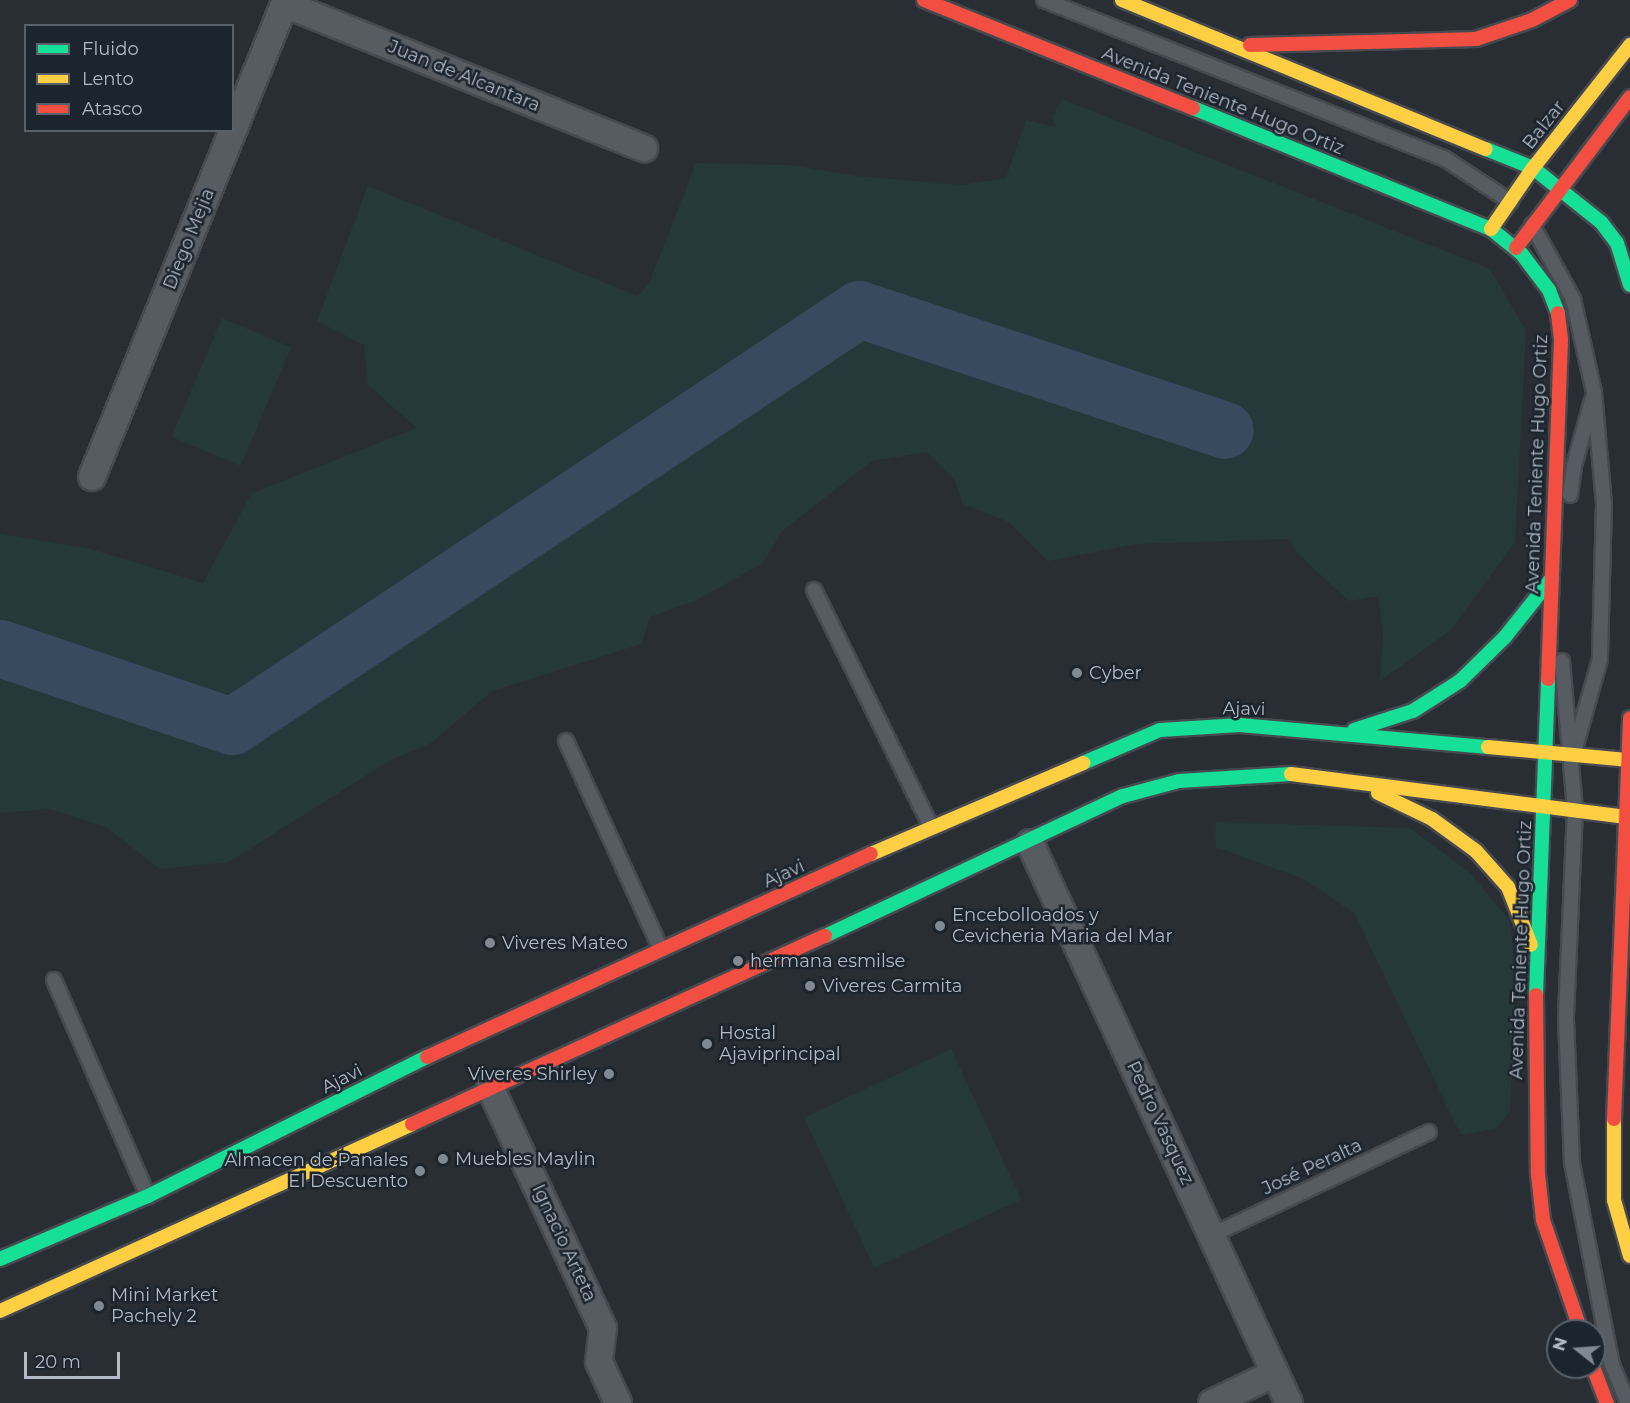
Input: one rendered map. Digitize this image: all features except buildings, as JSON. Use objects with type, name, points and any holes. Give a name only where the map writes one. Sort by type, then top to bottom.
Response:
[{"type":"main road","name":"Avenida Teniente Hugo Ortiz","points":[[924,0],[1491,230],[1516,248],[1549,290],[1557,309],[1561,339],[1536,964],[1538,1174],[1543,1220],[1577,1319]]},
{"type":"main road","points":[[1122,0],[1533,168],[1600,222],[1617,243],[1630,285]]},
{"type":"main road","points":[[1234,45],[1476,39],[1532,20],[1570,0]]},
{"type":"main road","name":"Balzar","points":[[1491,230],[1533,168],[1630,45]]},
{"type":"main road","points":[[1516,248],[1559,187],[1630,97]]},
{"type":"main road","points":[[1343,734],[1413,711],[1460,681],[1505,637],[1552,578]]},
{"type":"main road","points":[[1630,718],[1614,1068],[1614,1200],[1630,1256]]},
{"type":"main road","name":"Ajavi","points":[[0,1259],[147,1196],[470,1035],[931,827],[1160,730],[1240,725],[1629,760]]},
{"type":"main road","points":[[0,1311],[1030,843],[1123,796],[1179,781],[1299,773],[1626,817]]},
{"type":"main road","points":[[1352,781],[1432,819],[1476,851],[1508,887],[1526,923],[1536,964]]},
{"type":"main road","points":[[1598,1379],[1607,1403]]},
{"type":"street","name":"Juan de Alcantara","points":[[286,2],[644,148]]},
{"type":"street","name":"Diego Mejia","points":[[234,129],[286,2]]},
{"type":"street","name":"Diego Mejia","points":[[92,477],[233,132]]},
{"type":"street","name":"Pedro Vasquez","points":[[1030,843],[1288,1403]]},
{"type":"street","name":"Ignacio Arteta","points":[[490,1087],[603,1328],[599,1362],[618,1403]]},
{"type":"street","points":[[1212,1403],[1275,1373]]},
{"type":"lane","points":[[1044,0],[1444,158],[1510,201],[1532,225],[1573,299],[1594,392],[1605,503],[1604,622],[1600,659],[1573,755]]},
{"type":"lane","points":[[1594,392],[1574,466],[1567,522],[1562,657],[1573,755],[1575,810],[1566,1020],[1572,1163],[1612,1365],[1628,1403]]},
{"type":"lane","points":[[814,590],[931,827]]},
{"type":"lane","points":[[566,741],[661,949]]},
{"type":"lane","points":[[54,980],[147,1196]]},
{"type":"lane","name":"José Peralta","points":[[1212,1235],[1429,1132]]},
{"type":"shaded area","points":[[1062,99],[1490,269],[1526,331],[1515,542],[1451,630],[1380,681],[1383,633],[1378,596],[1349,601],[1298,554],[1289,539],[1136,544],[1048,561],[1009,522],[963,504],[955,480],[927,452],[872,461],[782,531],[763,563],[697,600],[650,617],[641,644],[492,691],[431,743],[389,761],[229,862],[160,869],[106,827],[50,809],[0,813],[0,534],[91,549],[203,583],[252,493],[417,428],[368,385],[364,345],[317,321],[368,186],[637,296],[649,284],[696,163],[791,165],[856,176],[962,185],[1006,178],[1026,120],[1056,127],[1052,117]]},
{"type":"shaded area","points":[[222,318],[291,347],[241,466],[172,437]]},
{"type":"shaded area","points":[[1215,822],[1410,828],[1469,872],[1510,921],[1516,982],[1510,1110],[1497,1128],[1461,1135],[1354,913],[1304,879],[1216,847]]},
{"type":"shaded area","points":[[951,1049],[1021,1199],[874,1268],[804,1117]]},
{"type":"waterway","points":[[0,648],[232,726],[859,309],[1225,430]]},
{"type":"traffic: fast","points":[[1193,108],[1491,229],[1521,253],[1549,290],[1558,313]]},
{"type":"traffic: fast","points":[[1486,149],[1533,168],[1601,222],[1617,243],[1630,285]]},
{"type":"traffic: fast","points":[[1354,730],[1413,711],[1460,681],[1505,637],[1552,578]]},
{"type":"traffic: fast","points":[[1536,995],[1548,679]]},
{"type":"traffic: fast","points":[[1083,763],[1160,730],[1240,725],[1488,747]]},
{"type":"traffic: fast","points":[[825,936],[1123,796],[1179,781],[1291,774]]},
{"type":"traffic: fast","points":[[0,1259],[148,1196],[427,1057]]},
{"type":"traffic: slow","points":[[1122,0],[1486,149]]},
{"type":"traffic: slow","points":[[1491,229],[1533,168],[1630,45]]},
{"type":"traffic: slow","points":[[1488,747],[1629,760]]},
{"type":"traffic: slow","points":[[871,854],[1083,763]]},
{"type":"traffic: slow","points":[[1291,774],[1626,817]]},
{"type":"traffic: slow","points":[[1378,793],[1432,819],[1476,851],[1508,887],[1531,945]]},
{"type":"traffic: slow","points":[[1614,1119],[1614,1200],[1630,1256]]},
{"type":"traffic: slow","points":[[0,1311],[412,1124]]},
{"type":"traffic: jam","points":[[924,0],[1193,108]]},
{"type":"traffic: jam","points":[[1250,45],[1476,39],[1532,20],[1570,0]]},
{"type":"traffic: jam","points":[[1516,248],[1630,97]]},
{"type":"traffic: jam","points":[[1548,679],[1561,339],[1558,313]]},
{"type":"traffic: jam","points":[[1614,1119],[1630,718]]},
{"type":"traffic: jam","points":[[427,1057],[871,854]]},
{"type":"traffic: jam","points":[[412,1124],[825,936]]},
{"type":"traffic: jam","points":[[1536,995],[1538,1174],[1543,1220],[1577,1319]]},
{"type":"traffic: jam","points":[[1598,1379],[1607,1403]]},
{"type":"place","name":"Cyber","points":[[1077,673]]},
{"type":"place","name":"Encebolloados y Cevicheria Maria del Mar","points":[[940,926]]},
{"type":"place","name":"Viveres Mateo","points":[[490,943]]},
{"type":"place","name":"hermana esmilse","points":[[738,961]]},
{"type":"place","name":"Viveres Carmita","points":[[810,986]]},
{"type":"place","name":"Hostal Ajaviprincipal","points":[[707,1044]]},
{"type":"place","name":"Viveres Shirley","points":[[609,1074]]},
{"type":"place","name":"Muebles Maylin","points":[[443,1159]]},
{"type":"place","name":"Almacen de Panales El Descuento","points":[[420,1171]]},
{"type":"place","name":"Mini Market Pachely 2","points":[[99,1306]]}]
